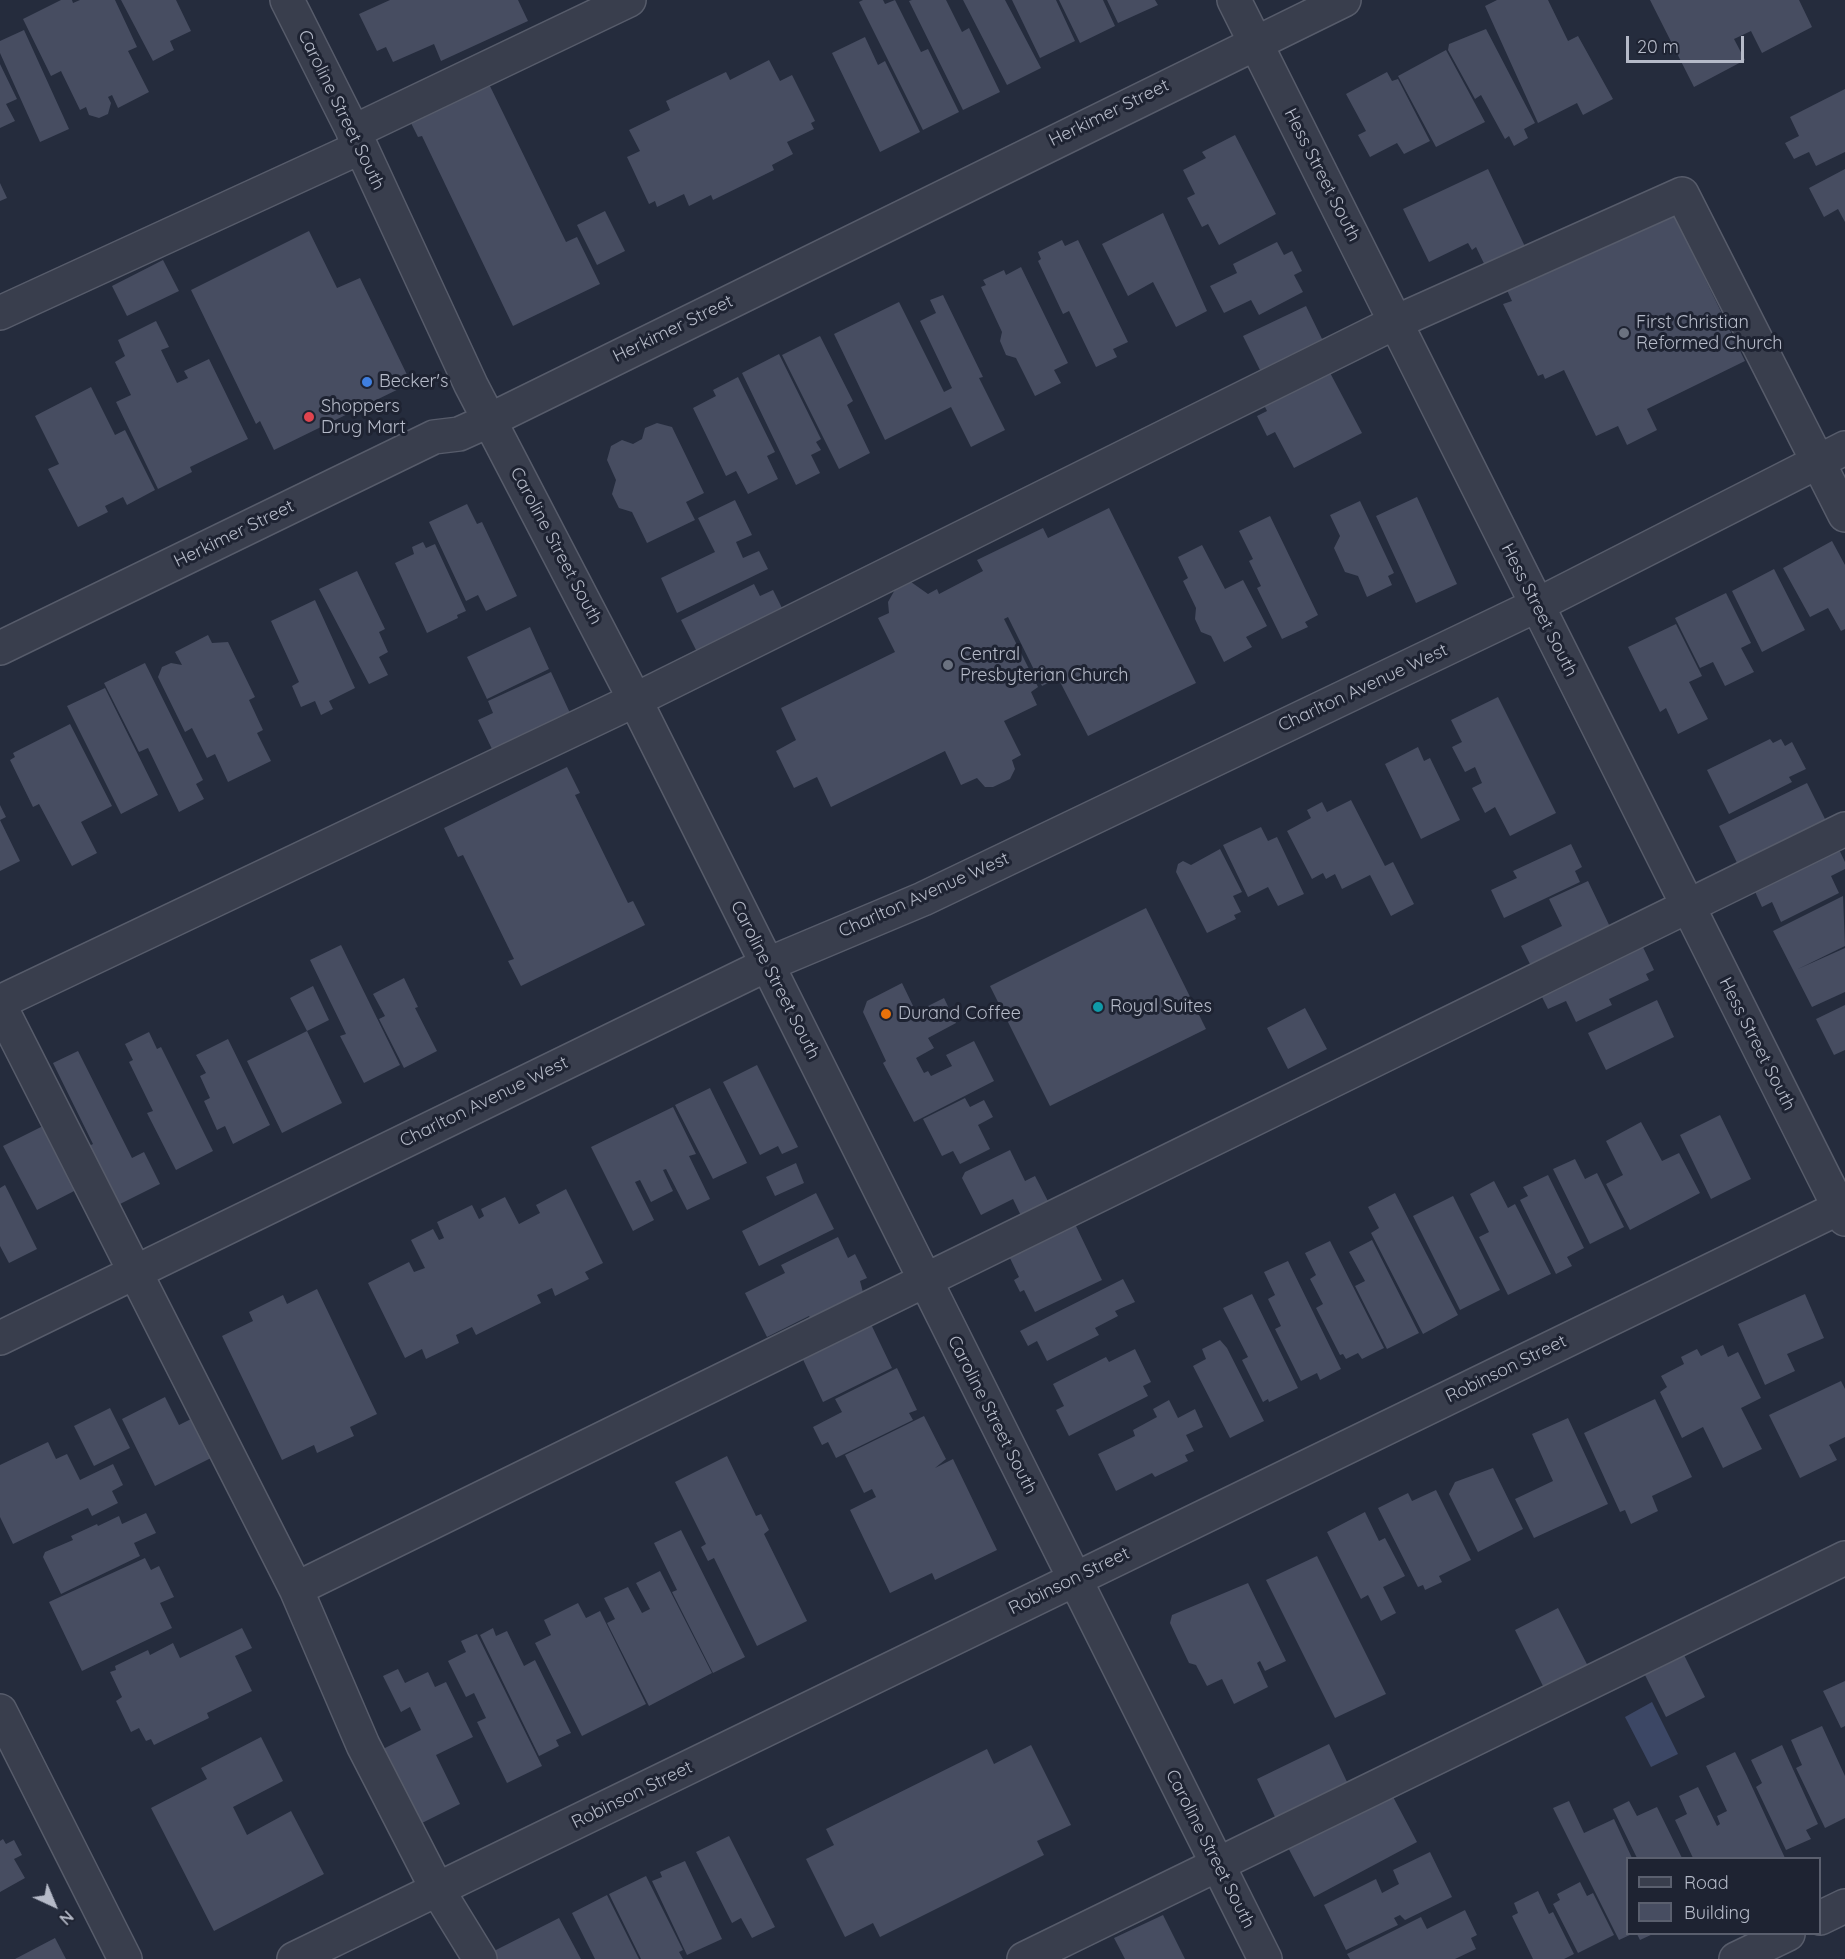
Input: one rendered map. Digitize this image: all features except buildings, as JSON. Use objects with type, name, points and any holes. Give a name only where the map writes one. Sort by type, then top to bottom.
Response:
[{"type":"street","name":"Caroline Street South","points":[[287,0],[490,420],[635,699],[1265,1959]]},
{"type":"street","points":[[0,313],[356,140],[628,0]]},
{"type":"street","name":"Hess Street South","points":[[1234,0],[1688,908],[1843,1211]]},
{"type":"street","name":"Herkimer Street","points":[[0,648],[434,437],[459,434],[490,420],[1344,0]]},
{"type":"street","points":[[480,1959],[437,1889],[363,1745],[296,1589],[0,1004],[635,699],[1396,322],[1682,194],[1831,455],[1845,515]]},
{"type":"street","name":"Charlton Avenue West","points":[[0,1338],[766,965],[923,899],[1537,605],[1831,455]]},
{"type":"street","points":[[296,1589],[1845,829]]},
{"type":"street","name":"Robinson Street","points":[[294,1959],[1075,1578],[1843,1211]]},
{"type":"street","points":[[1024,1959],[1845,1558]]},
{"type":"street","points":[[0,1711],[125,1959]]},
{"type":"street","points":[[1821,1918],[1845,1906]]},
{"type":"street","points":[[1736,1959],[1786,1935]]},
{"type":"water","points":[[1652,1702],[1678,1754],[1651,1767],[1625,1717]]},
{"type":"place","name":"First Christian Reformed Church","points":[[1624,333]]},
{"type":"place","name":"Becker's","points":[[367,382]]},
{"type":"place","name":"Shoppers Drug Mart","points":[[309,417]]},
{"type":"place","name":"Central Presbyterian Church","points":[[948,665]]},
{"type":"place","name":"Royal Suites","points":[[1098,1007]]},
{"type":"place","name":"Durand Coffee","points":[[886,1014]]}]
